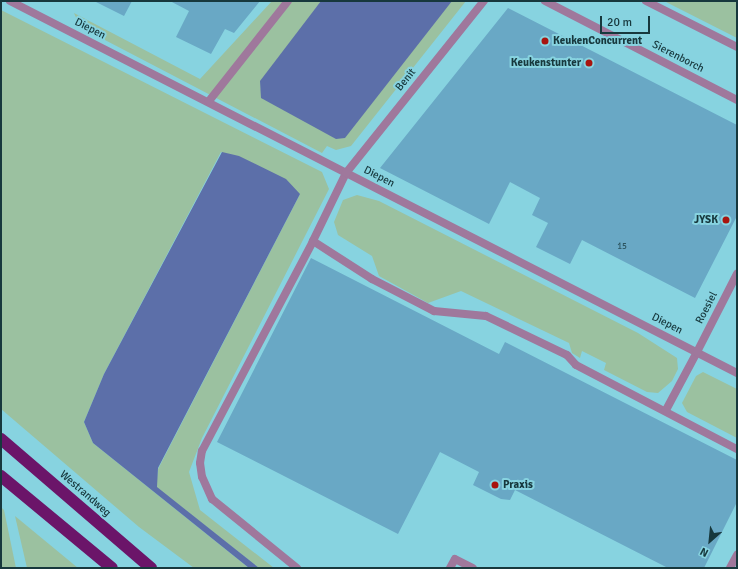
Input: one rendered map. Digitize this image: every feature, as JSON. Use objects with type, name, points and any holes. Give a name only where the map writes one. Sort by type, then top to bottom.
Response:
[{"type":"highway","name":"Westrandweg","points":[[1,439],[151,568]]},
{"type":"highway","points":[[1,476],[112,568]]},
{"type":"street","name":"Diepen","points":[[10,1],[209,101],[346,173],[737,373]]},
{"type":"street","points":[[209,101],[288,1]]},
{"type":"street","name":"Benit","points":[[296,568],[212,499],[202,477],[200,463],[202,451],[313,241],[346,173],[484,1]]},
{"type":"street","name":"Sierenborch","points":[[545,1],[737,100]]},
{"type":"street","points":[[646,1],[737,47]]},
{"type":"street","points":[[313,241],[372,279],[434,311],[486,316],[567,355],[576,365],[666,410],[737,449]]},
{"type":"street","name":"Roesiel","points":[[666,410],[737,274]]},
{"type":"street","points":[[730,568],[737,555]]},
{"type":"street","points":[[450,568],[455,558],[473,568]]},
{"type":"green space","points":[[272,1],[466,1],[351,146],[336,150],[327,146],[322,153],[80,27],[74,13],[200,79]]},
{"type":"green space","points":[[664,1],[737,1],[737,38]]},
{"type":"green space","points":[[1,10],[322,172],[329,189],[202,438],[189,472],[200,510],[274,568],[259,568],[156,487],[158,469],[300,194],[221,152],[104,374],[84,422],[93,443],[249,568],[194,568],[139,527],[1,409]]},
{"type":"green space","points":[[357,195],[379,201],[638,333],[677,358],[678,369],[672,381],[658,393],[647,392],[604,370],[606,363],[582,351],[580,358],[572,353],[569,343],[461,291],[428,303],[379,276],[372,256],[338,235],[334,222],[343,200]]},
{"type":"green space","points":[[703,372],[737,389],[737,438],[687,412],[682,403],[696,376]]},
{"type":"green space","points":[[1,507],[4,510],[16,568],[1,568]]},
{"type":"green space","points":[[15,516],[78,568],[27,568]]},
{"type":"water","points":[[321,1],[452,1],[345,138],[336,139],[261,98],[260,81]]},
{"type":"water","points":[[222,152],[239,156],[286,179],[300,194],[158,468],[157,487],[259,568],[249,568],[93,443],[84,422],[104,374]]},
{"type":"building","points":[[94,1],[132,1],[124,16]]},
{"type":"building","points":[[170,1],[260,1],[234,33],[225,29],[211,54],[176,37],[189,11]]},
{"type":"building","points":[[508,8],[737,125],[737,216],[695,298],[582,240],[570,264],[536,247],[548,223],[532,215],[540,198],[510,182],[489,224],[380,168]]},
{"type":"building","points":[[311,258],[499,354],[505,342],[737,460],[737,502],[704,568],[668,568],[515,490],[510,500],[501,499],[473,485],[479,472],[440,452],[398,534],[217,442]]},
{"type":"place","name":"KeukenConcurrent","points":[[545,41]]},
{"type":"place","name":"Keukenstunter","points":[[589,63]]},
{"type":"place","name":"JYSK","points":[[726,220]]},
{"type":"place","name":"Praxis","points":[[495,485]]}]
